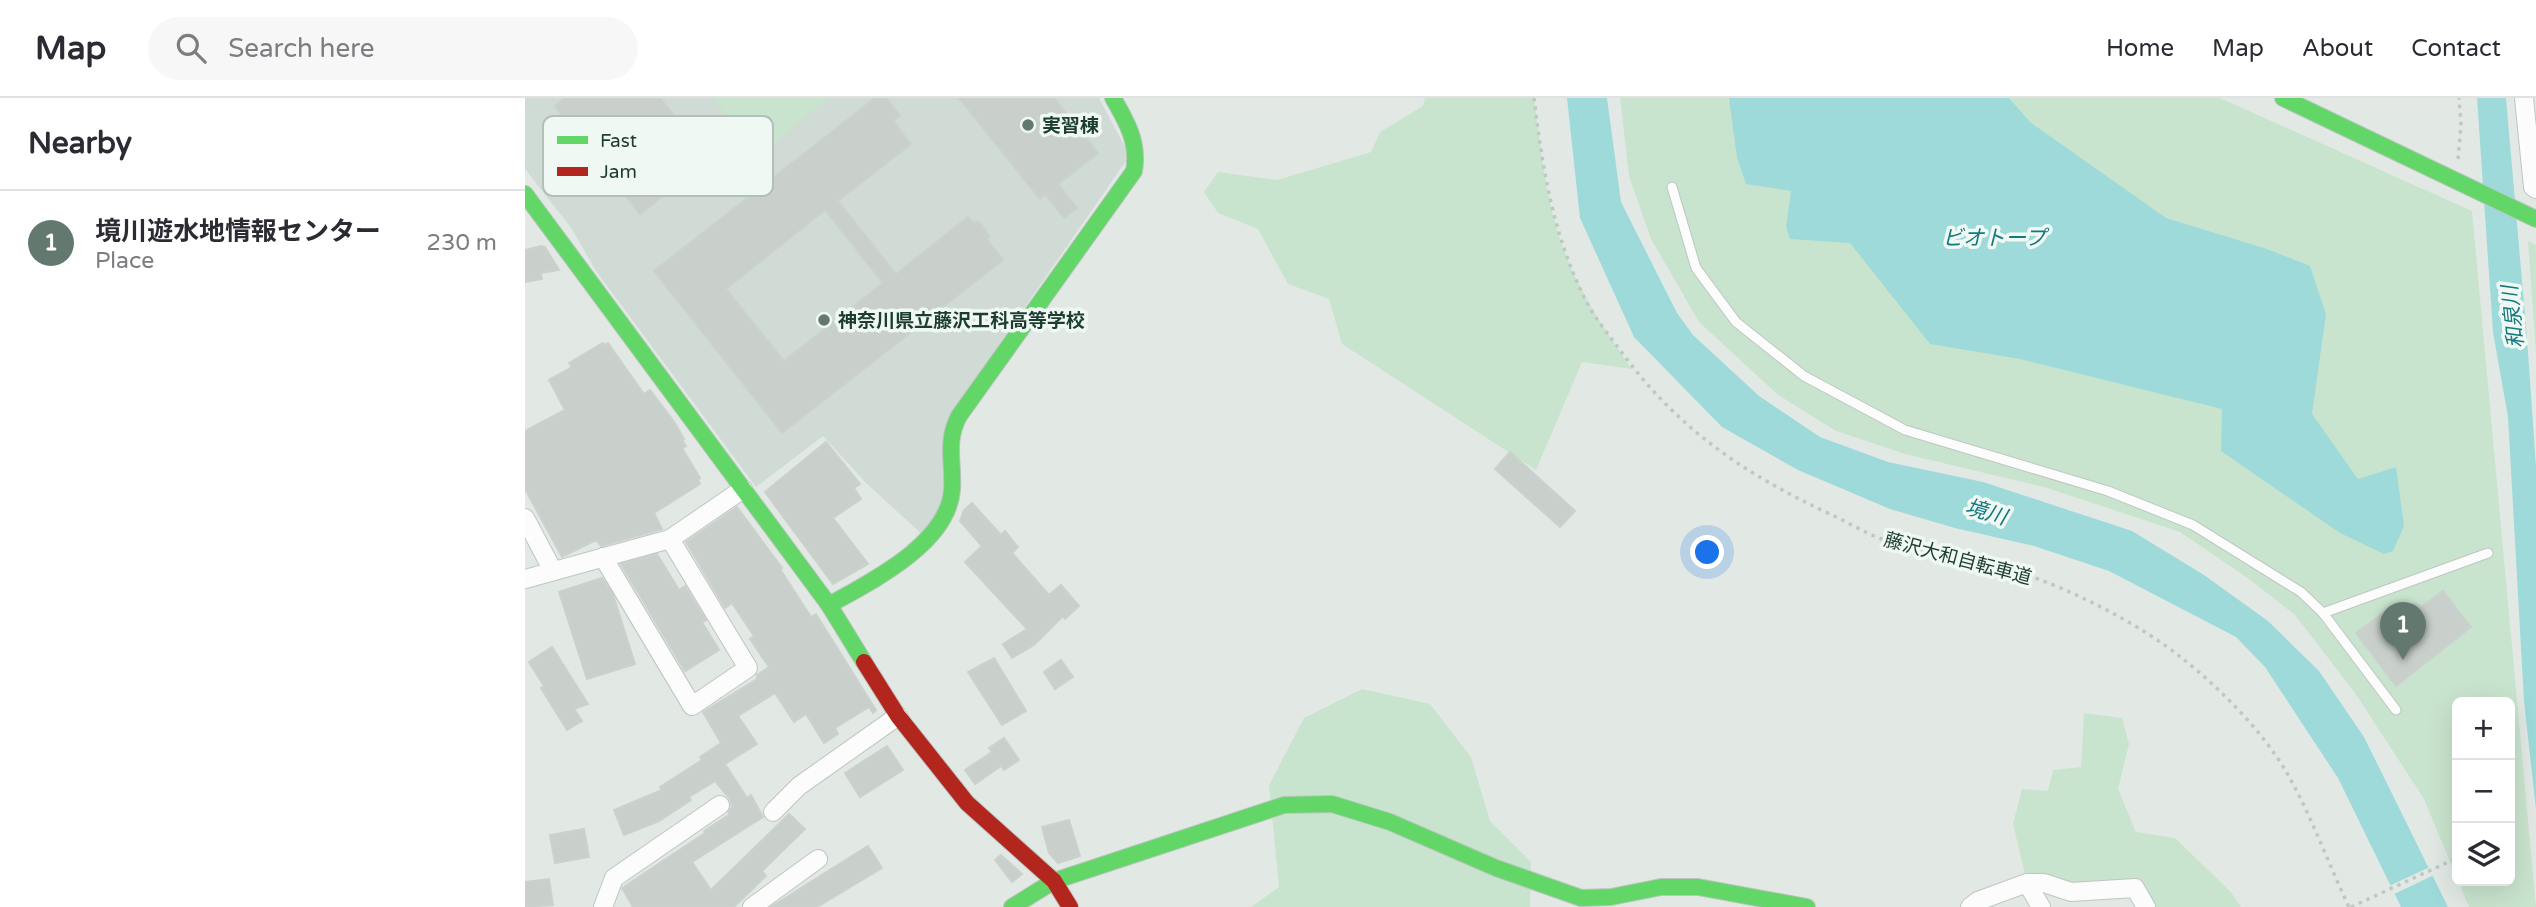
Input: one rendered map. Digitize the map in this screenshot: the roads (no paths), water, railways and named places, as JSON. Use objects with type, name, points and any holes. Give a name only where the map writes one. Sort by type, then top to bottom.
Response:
[{"type":"street","points":[[829,605],[884,573],[914,551],[949,511],[953,479],[950,438],[955,422],[1134,171],[1136,145],[1113,98]]},
{"type":"street","points":[[2283,98],[2532,217]]},
{"type":"street","points":[[2524,98],[2533,187],[2536,189]]},
{"type":"street","points":[[525,194],[829,605],[898,716],[967,803],[1054,881],[1070,907]]},
{"type":"street","points":[[525,579],[670,540],[743,489]]},
{"type":"street","points":[[525,518],[553,571]]},
{"type":"street","points":[[603,557],[692,706],[748,668],[670,540]]},
{"type":"street","points":[[773,812],[799,786],[898,716]]},
{"type":"street","points":[[1012,907],[1054,881],[1284,805],[1332,804],[1390,822],[1496,868],[1581,898],[1611,897],[1661,887],[1698,887],[1807,907]]},
{"type":"street","points":[[603,907],[614,878],[720,805]]},
{"type":"street","points":[[752,907],[818,859]]},
{"type":"street","points":[[1970,907],[1978,901],[2027,883],[2044,883],[2071,892],[2135,888],[2146,907]]},
{"type":"street","points":[[2027,883],[2041,907]]},
{"type":"street","points":[[1650,907],[1661,887]]},
{"type":"lane","points":[[1672,187],[1696,268],[1736,322],[1804,376],[1905,430],[2108,491],[2193,525],[2301,592],[2323,613],[2396,709]]},
{"type":"lane","points":[[2323,613],[2488,553]]},
{"type":"water","name":"境川","points":[[1567,98],[1607,98],[1621,202],[1677,313],[1693,335],[1759,396],[1820,437],[1888,462],[1983,482],[2132,531],[2204,575],[2268,621],[2319,671],[2364,737],[2448,907],[2401,907],[2338,778],[2265,667],[2236,637],[2109,571],[2034,546],[1955,528],[1890,509],[1798,470],[1722,427],[1634,337],[1580,218]]},
{"type":"water","name":"ビオトープ","points":[[1729,98],[2009,98],[2030,122],[2166,218],[2267,249],[2310,266],[2326,314],[2312,414],[2358,479],[2396,467],[2404,526],[2393,551],[2384,554],[2340,533],[2221,451],[2222,409],[2020,359],[1930,344],[1850,243],[1790,239],[1786,227],[1791,191],[1746,184],[1737,158]]},
{"type":"water","name":"和泉川","points":[[2477,98],[2506,98],[2527,338],[2536,467],[2536,810],[2524,701],[2508,417],[2493,332]]},
{"type":"place","name":"実習棟","points":[[1028,125]]},
{"type":"place","name":"神奈川県立藤沢工科高等学校","points":[[824,320]]},
{"type":"place","name":"境川遊水地情報センター","points":[[2403,660]]}]
